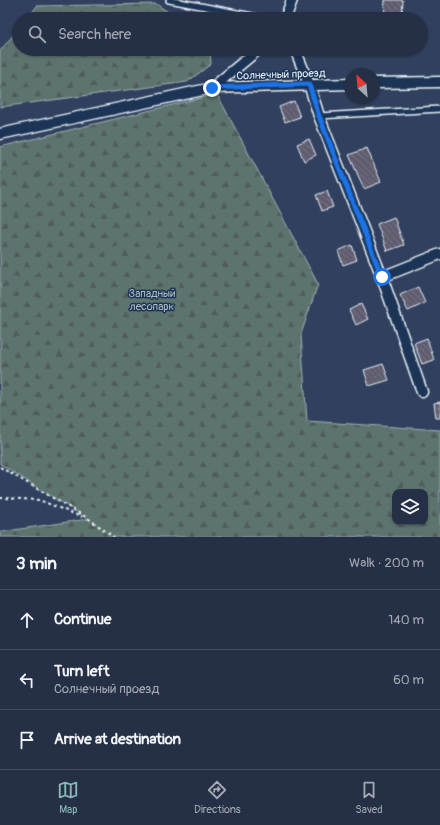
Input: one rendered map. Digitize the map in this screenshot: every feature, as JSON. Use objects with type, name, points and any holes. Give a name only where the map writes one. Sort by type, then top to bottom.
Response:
[{"type":"street","points":[[288,12],[292,0]]},
{"type":"street","points":[[212,88],[251,56]]},
{"type":"street","points":[[298,56],[309,84],[319,116],[382,277],[422,392]]},
{"type":"street","points":[[380,83],[440,82]]},
{"type":"street","name":"Солнечный проезд","points":[[0,134],[212,88],[344,84]]},
{"type":"street","points":[[382,277],[440,254]]},
{"type":"lane","points":[[169,0],[232,12]]},
{"type":"lane","points":[[319,116],[440,109]]},
{"type":"path","points":[[0,467],[88,519],[114,537]]},
{"type":"path","points":[[0,498],[39,500],[88,519]]},
{"type":"green space","points":[[156,4],[168,12],[32,12],[37,6]]},
{"type":"green space","points":[[12,36],[12,56],[210,56],[211,64],[187,82],[0,107],[0,51]]},
{"type":"green space","name":"Западный лесопарк","points":[[217,94],[318,284],[301,334],[307,421],[440,430],[440,537],[0,537],[0,532],[88,519],[0,464],[0,147]]},
{"type":"building","points":[[385,0],[403,0],[402,12],[384,12]]},
{"type":"building","points":[[294,101],[300,117],[285,122],[279,107]]},
{"type":"building","points":[[309,139],[316,155],[304,161],[297,144]]},
{"type":"building","points":[[367,148],[381,182],[364,189],[349,155]]},
{"type":"building","points":[[327,191],[333,207],[322,211],[316,195]]},
{"type":"building","points":[[394,217],[404,245],[387,251],[377,224]]},
{"type":"building","points":[[352,245],[357,260],[343,265],[338,251]]},
{"type":"building","points":[[418,287],[425,303],[408,311],[400,295]]},
{"type":"building","points":[[361,304],[368,319],[356,325],[349,310]]},
{"type":"building","points":[[427,338],[434,360],[422,364],[414,343]]},
{"type":"building","points":[[383,364],[389,380],[369,386],[364,370]]},
{"type":"building","points":[[440,402],[440,418],[436,418],[434,403]]},
{"type":"route","points":[[212,88],[309,84],[319,116],[382,277]]}]
